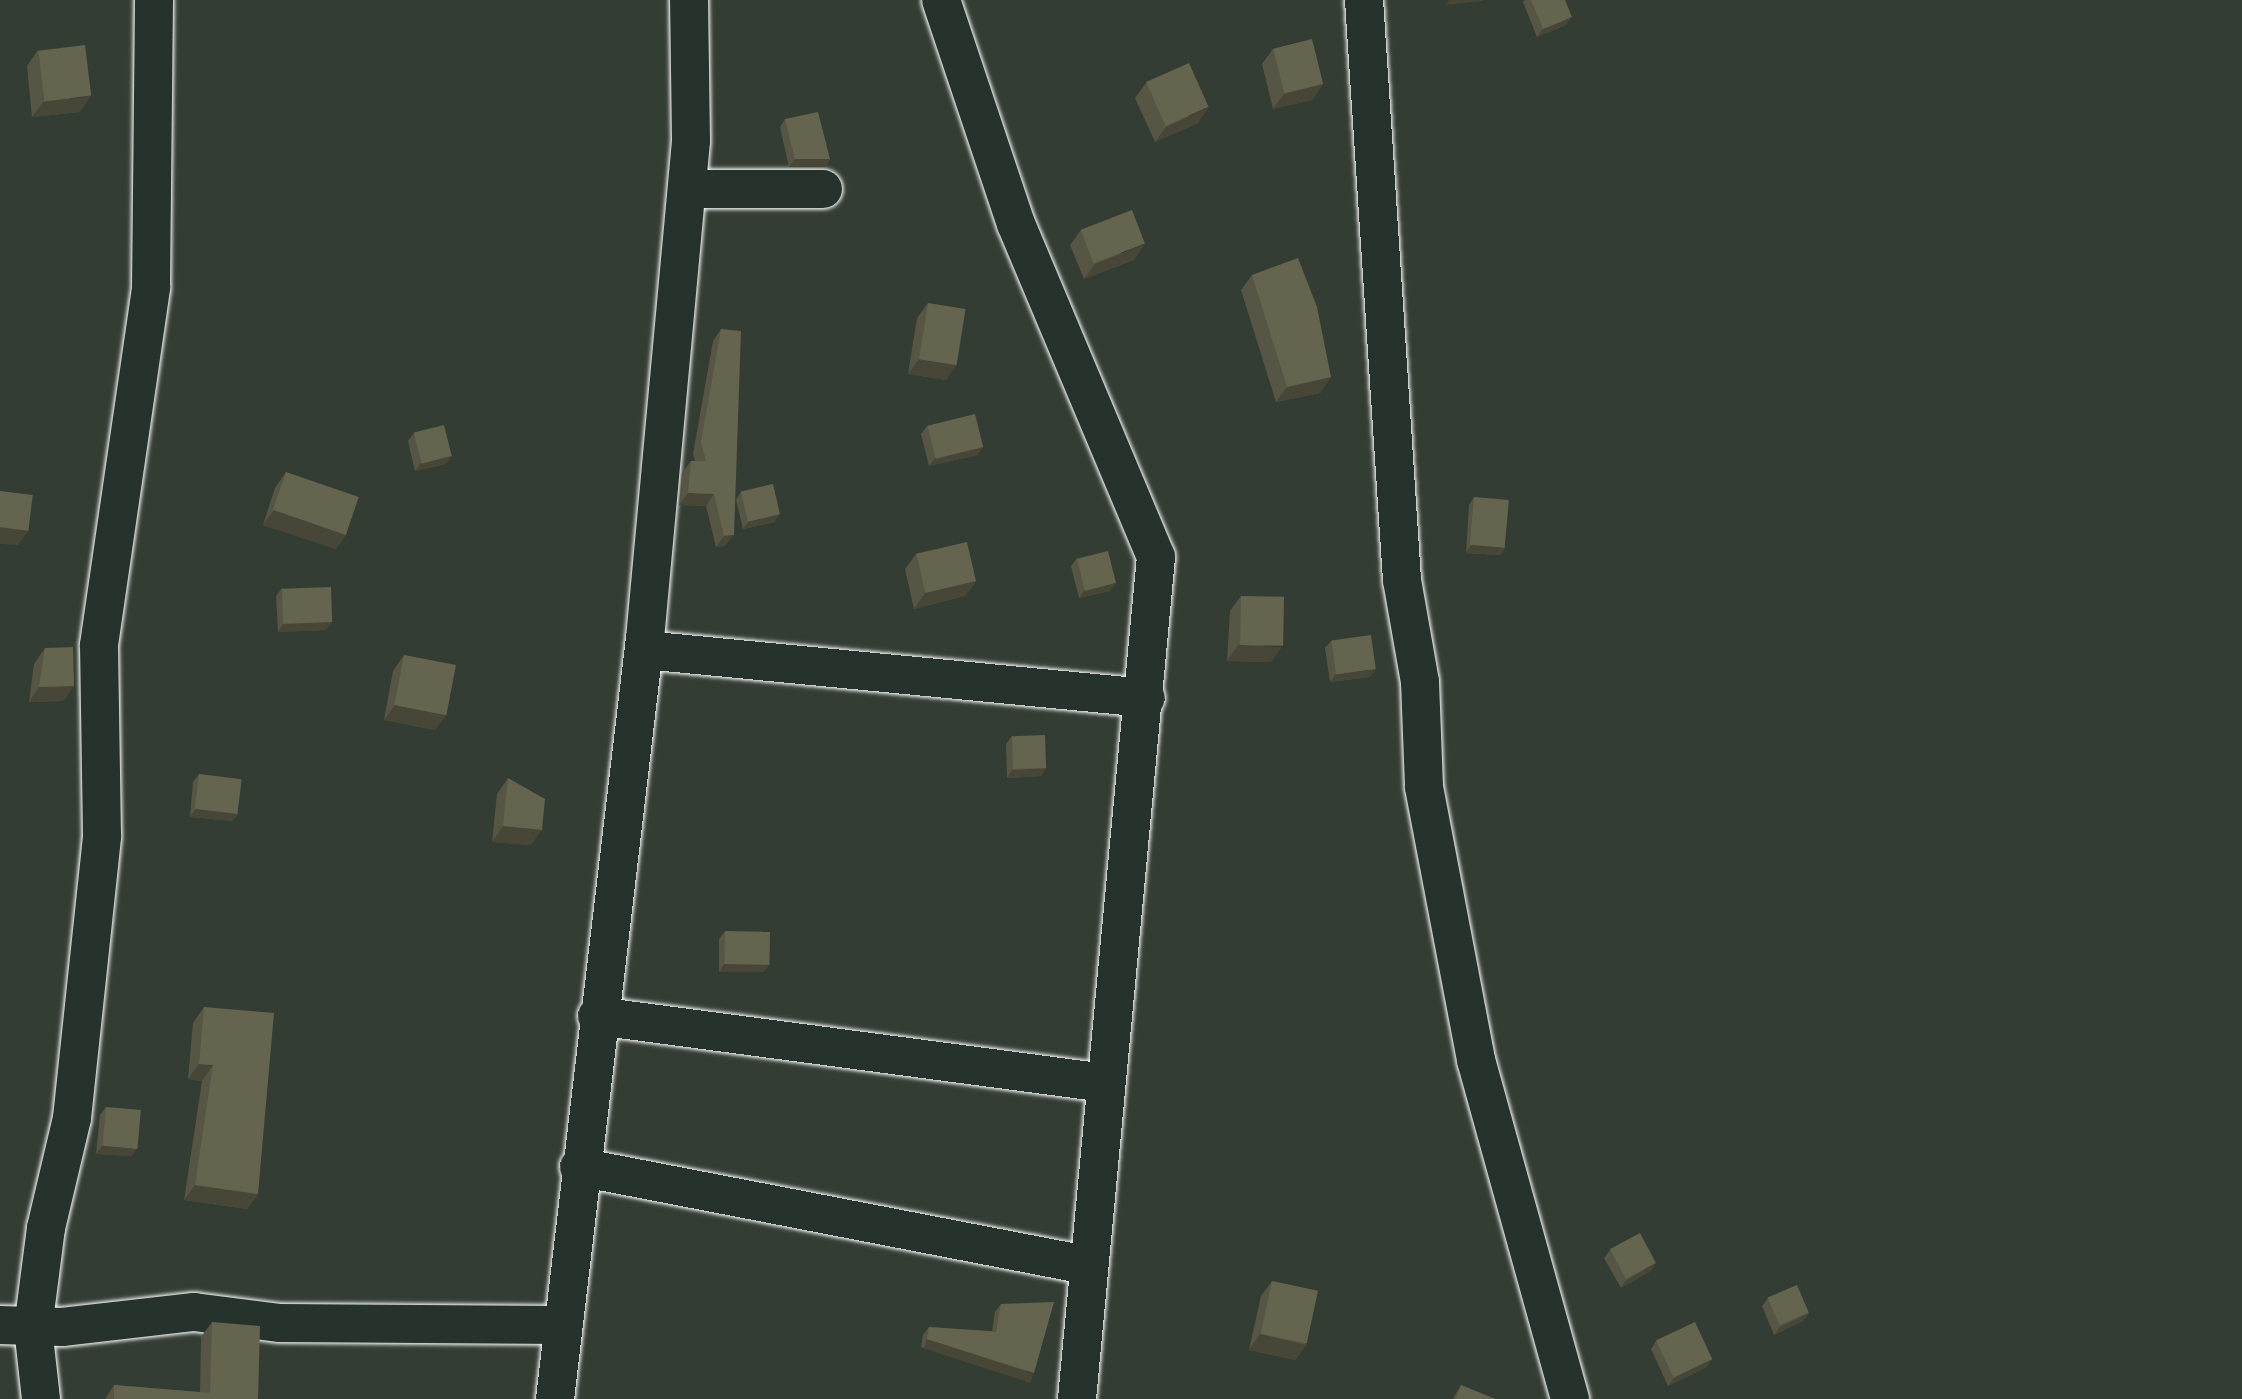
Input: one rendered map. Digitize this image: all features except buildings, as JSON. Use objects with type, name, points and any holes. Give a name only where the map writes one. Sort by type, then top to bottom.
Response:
[{"type":"street","points":[[41,1399],[17,1326],[91,975],[102,836],[99,645],[151,287],[154,0]]},
{"type":"street","points":[[555,1399],[559,1325],[644,650],[687,188],[689,0]]},
{"type":"street","points":[[941,0],[1016,224],[1156,557],[1146,698],[1086,1265],[1077,1399]]},
{"type":"street","points":[[1364,0],[1402,580],[1422,691],[1424,787],[1476,1060],[1570,1399]]},
{"type":"street","points":[[687,188],[823,189]]},
{"type":"street","points":[[644,650],[1146,698]]},
{"type":"street","points":[[597,1016],[1105,1083]]},
{"type":"street","points":[[579,1167],[1086,1265]]},
{"type":"street","points":[[17,1326],[194,1312],[281,1323],[559,1325]]}]
